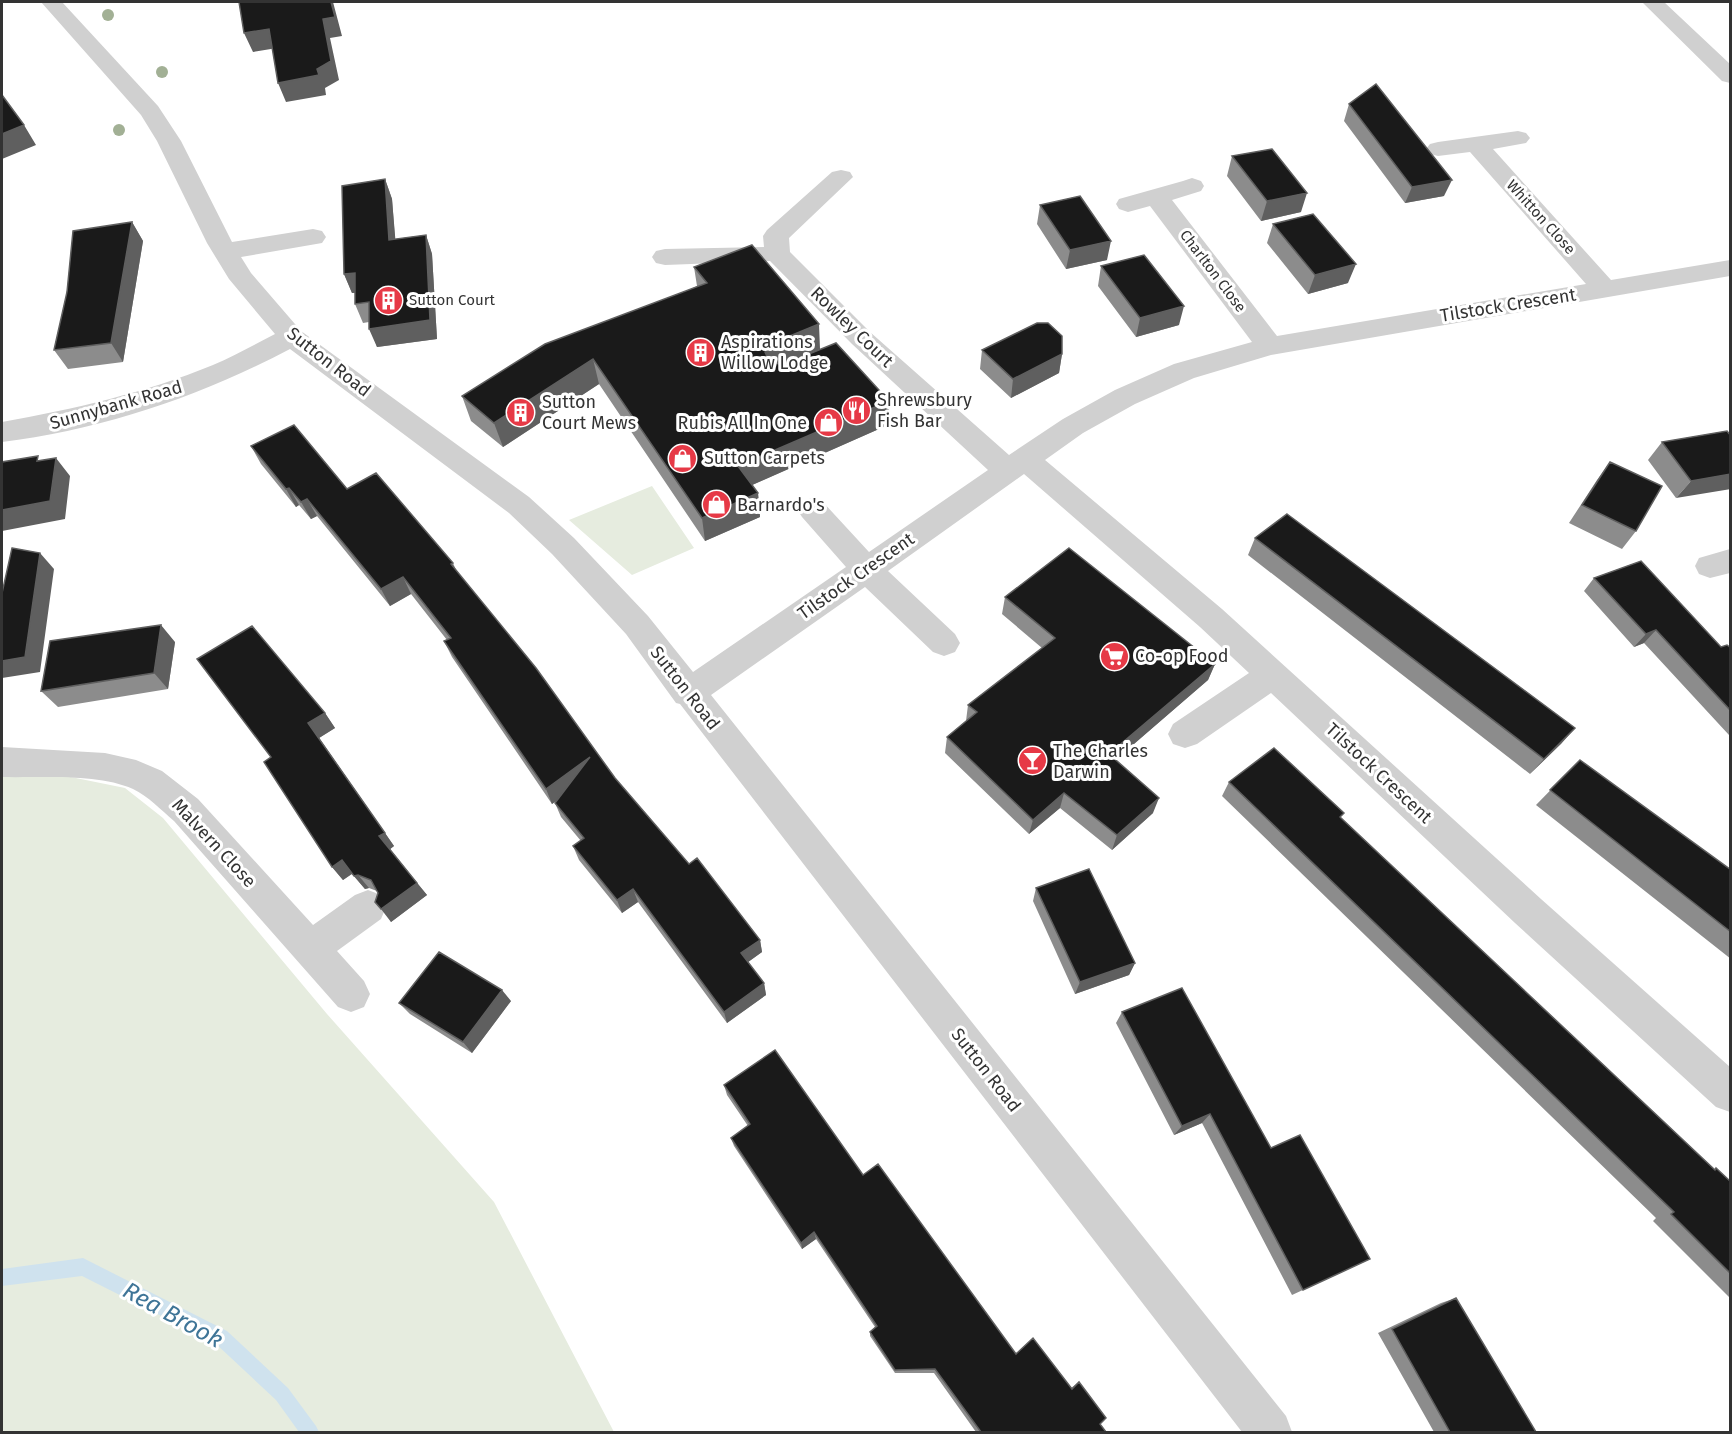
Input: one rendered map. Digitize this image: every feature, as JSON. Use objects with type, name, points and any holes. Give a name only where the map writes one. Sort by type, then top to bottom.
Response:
[{"type":"street","name":"Sutton Road","points":[[51,2],[150,111],[169,141],[225,251],[242,279],[292,337],[528,500],[563,546],[637,625],[688,693],[1270,1432]]},
{"type":"street","points":[[1653,2],[1731,76]]},
{"type":"street","points":[[1438,149],[1518,138]]},
{"type":"street","name":"Whitton Close","points":[[1476,144],[1606,290]]},
{"type":"street","points":[[665,257],[777,254],[776,236],[841,177]]},
{"type":"street","points":[[1128,204],[1192,186]]},
{"type":"street","name":"Charlton Close","points":[[1156,196],[1270,346]]},
{"type":"street","points":[[225,251],[313,237]]},
{"type":"street","name":"Rowley Court","points":[[777,254],[856,347],[1015,464]]},
{"type":"street","name":"Tilstock Crescent","points":[[688,693],[1072,426],[1125,397],[1184,371],[1270,346],[1731,268]]},
{"type":"street","name":"Sunnybank Road","points":[[2,432],[96,413],[158,396],[224,371],[292,337]]},
{"type":"street","name":"Tilstock Crescent","points":[[1015,464],[1211,618],[1528,911],[1731,1093]]},
{"type":"street","points":[[812,509],[866,569],[944,643]]},
{"type":"street","points":[[1185,734],[1272,675]]},
{"type":"street","name":"Malvern Close","points":[[2,762],[92,766],[136,775],[160,787],[186,810],[351,994]]},
{"type":"street","points":[[310,949],[368,907]]},
{"type":"shaded area","points":[[652,486],[694,548],[632,575],[569,520]]},
{"type":"shaded area","points":[[2,771],[61,775],[125,788],[163,818],[327,1014],[494,1202],[614,1432],[2,1432]]},
{"type":"building","points":[[239,2],[331,2],[335,17],[323,19],[331,61],[317,69],[319,75],[278,83],[269,29],[244,33]]},
{"type":"building","points":[[1376,84],[1452,180],[1412,187],[1349,104]]},
{"type":"building","points":[[2,95],[24,125],[2,134]]},
{"type":"building","points":[[1272,149],[1307,193],[1267,201],[1232,156]]},
{"type":"building","points":[[385,179],[389,240],[426,235],[430,320],[369,329],[369,302],[355,304],[355,273],[344,274],[342,186]]},
{"type":"building","points":[[1080,196],[1111,241],[1070,250],[1040,205]]},
{"type":"building","points":[[1313,214],[1356,264],[1315,275],[1273,224]]},
{"type":"building","points":[[132,222],[111,343],[54,350],[67,292],[73,231]]},
{"type":"building","points":[[752,245],[819,324],[770,344],[765,352],[769,361],[782,365],[836,343],[889,401],[738,466],[758,493],[702,518],[593,359],[494,423],[462,396],[545,344],[707,283],[694,267]]},
{"type":"building","points":[[1144,255],[1184,306],[1140,318],[1101,266]]},
{"type":"building","points":[[1037,323],[1048,323],[1062,336],[1062,354],[1013,379],[982,350]]},
{"type":"building","points":[[294,425],[347,489],[376,473],[453,563],[451,564],[536,668],[615,778],[689,864],[697,858],[760,940],[741,953],[764,983],[724,1012],[633,889],[617,900],[573,846],[584,838],[555,803],[590,757],[546,789],[444,641],[451,638],[403,577],[381,589],[307,499],[301,502],[289,488],[286,489],[251,446]]},
{"type":"building","points":[[1727,431],[1731,436],[1731,474],[1691,481],[1662,442]]},
{"type":"building","points":[[38,456],[37,461],[56,458],[50,501],[2,510],[2,462]]},
{"type":"building","points":[[1610,462],[1662,486],[1636,531],[1582,505]]},
{"type":"building","points":[[1287,514],[1575,728],[1544,759],[1255,538]]},
{"type":"building","points":[[12,548],[40,553],[25,657],[2,661],[2,593]]},
{"type":"building","points":[[1069,548],[1215,664],[1109,754],[1159,798],[1117,835],[1064,793],[1033,820],[947,737],[977,712],[968,705],[1055,638],[1005,597]]},
{"type":"building","points":[[1641,561],[1721,647],[1727,645],[1731,648],[1731,711],[1656,630],[1646,634],[1594,578]]},
{"type":"building","points":[[161,625],[154,673],[41,691],[50,641]]},
{"type":"building","points":[[252,626],[325,713],[308,723],[385,833],[379,836],[417,883],[381,909],[375,902],[378,893],[371,880],[358,875],[354,876],[342,860],[332,867],[264,762],[271,757],[197,659]]},
{"type":"building","points":[[1274,748],[1344,813],[1340,817],[1715,1170],[1716,1168],[1731,1182],[1731,1274],[1671,1214],[1674,1212],[1229,782]]},
{"type":"building","points":[[1580,760],[1731,870],[1731,932],[1550,790]]},
{"type":"building","points":[[1089,869],[1135,963],[1080,982],[1036,888]]},
{"type":"building","points":[[439,952],[502,990],[463,1042],[399,1003]]},
{"type":"building","points":[[1182,988],[1271,1148],[1300,1135],[1370,1259],[1303,1290],[1210,1114],[1182,1126],[1122,1012]]},
{"type":"building","points":[[775,1050],[863,1175],[878,1164],[1016,1354],[1033,1338],[1072,1389],[1079,1382],[1106,1418],[1100,1424],[1106,1432],[981,1432],[935,1369],[895,1370],[870,1332],[877,1326],[814,1232],[801,1243],[731,1138],[750,1124],[724,1085]]},
{"type":"building","points":[[1456,1298],[1536,1432],[1450,1432],[1392,1329]]},
{"type":"waterway","name":"Rea Brook","points":[[2,1278],[83,1267],[221,1337],[282,1394],[310,1432]]},
{"type":"place","name":"Sutton Court","points":[[388,300]]},
{"type":"place","name":"Aspirations Willow Lodge","points":[[700,352]]},
{"type":"place","name":"Shrewsbury Fish Bar","points":[[856,410]]},
{"type":"place","name":"Sutton Court Mews","points":[[521,412]]},
{"type":"place","name":"Rubis All In One","points":[[828,423]]},
{"type":"place","name":"Sutton Carpets","points":[[683,458]]},
{"type":"place","name":"Barnardo's","points":[[716,505]]},
{"type":"place","name":"Co-op Food","points":[[1114,656]]},
{"type":"place","name":"The Charles Darwin","points":[[1032,761]]}]
